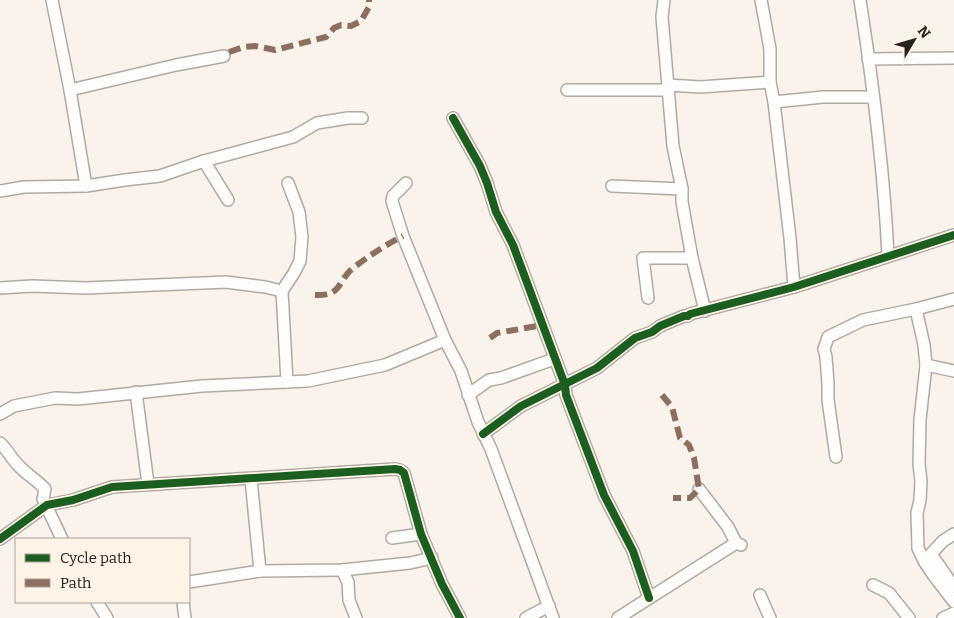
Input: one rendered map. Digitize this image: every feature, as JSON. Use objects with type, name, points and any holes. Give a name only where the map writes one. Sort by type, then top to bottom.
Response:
[{"type":"street","points":[[52,0],[70,90],[86,186]]},
{"type":"street","points":[[656,0],[662,17]]},
{"type":"street","points":[[664,0],[662,17],[673,146],[682,189],[682,202],[692,258],[705,311]]},
{"type":"street","points":[[761,0],[770,48],[770,82],[790,238],[794,287]]},
{"type":"street","points":[[860,0],[886,217],[888,256]]},
{"type":"street","points":[[70,90],[176,65],[224,56]]},
{"type":"street","points":[[868,59],[954,58]]},
{"type":"street","points":[[567,90],[738,86],[746,83],[770,82]]},
{"type":"street","points":[[774,102],[823,97],[872,97]]},
{"type":"street","points":[[0,190],[24,187],[86,186],[160,176],[204,161],[293,138],[317,123],[348,118],[362,118]]},
{"type":"street","points":[[453,118],[484,174],[496,212],[513,245],[565,385],[566,395],[596,476],[633,551],[649,598]]},
{"type":"street","points":[[204,161],[228,200]]},
{"type":"street","points":[[288,183],[299,212],[302,237],[298,267],[282,291],[288,382]]},
{"type":"street","points":[[406,183],[393,196],[393,208],[445,340],[461,371],[468,395],[491,449],[553,618]]},
{"type":"street","points":[[612,186],[682,189]]},
{"type":"street","points":[[483,434],[522,406],[597,368],[635,338],[652,332],[660,326],[690,314],[794,287],[954,235]]},
{"type":"street","points":[[648,298],[643,258],[692,258]]},
{"type":"street","points":[[0,288],[32,286],[86,288],[226,282],[282,291]]},
{"type":"street","points":[[836,457],[828,400],[824,349],[828,337],[863,320],[954,299]]},
{"type":"street","points":[[916,309],[924,345],[926,365],[920,420],[919,464],[921,481],[917,513],[918,548],[924,561],[954,602]]},
{"type":"street","points":[[0,414],[26,402],[55,398],[78,399],[202,386],[308,381],[385,365],[445,340]]},
{"type":"street","points":[[468,395],[488,380],[501,378],[554,359]]},
{"type":"street","points":[[926,365],[954,371]]},
{"type":"street","points":[[136,392],[148,484]]},
{"type":"street","points":[[0,443],[19,466],[45,489],[44,499],[62,538]]},
{"type":"street","points":[[0,539],[48,505],[73,500],[112,488],[148,484],[400,470],[404,473],[421,534],[442,584],[460,618]]},
{"type":"street","points":[[251,479],[260,571]]},
{"type":"street","points":[[618,618],[739,545],[728,527],[698,489]]},
{"type":"street","points":[[392,538],[421,534]]},
{"type":"street","points":[[954,534],[931,552],[954,587]]},
{"type":"street","points":[[190,582],[260,571],[342,570],[410,563],[432,558]]},
{"type":"street","points":[[934,576],[938,565]]},
{"type":"street","points":[[342,570],[348,582],[349,600],[356,618]]},
{"type":"street","points":[[873,585],[889,593],[909,618]]},
{"type":"street","points":[[760,595],[770,618]]},
{"type":"street","points":[[99,603],[107,618]]},
{"type":"street","points":[[183,603],[185,618]]},
{"type":"street","points":[[526,618],[548,606]]},
{"type":"street","points":[[943,618],[954,613]]},
{"type":"marked path","points":[[229,52],[255,46],[275,50],[326,37],[334,28],[341,25],[351,26],[361,21],[369,7],[369,0]]},
{"type":"marked path","points":[[315,295],[331,293],[353,268],[403,236]]},
{"type":"marked path","points":[[490,338],[497,333],[543,325]]},
{"type":"marked path","points":[[662,395],[672,407],[680,438],[689,445],[694,458],[699,489],[690,498],[673,498]]},
{"type":"cycle path","points":[[453,118],[480,166],[496,212],[513,245],[565,385],[566,395],[604,495],[633,551],[649,598]]},
{"type":"cycle path","points":[[483,434],[521,406],[597,368],[635,338],[652,332],[660,326],[690,314],[794,287],[954,235]]},
{"type":"cycle path","points":[[0,539],[47,505],[73,500],[112,487],[395,469],[404,473],[421,534],[442,584],[460,618]]}]
